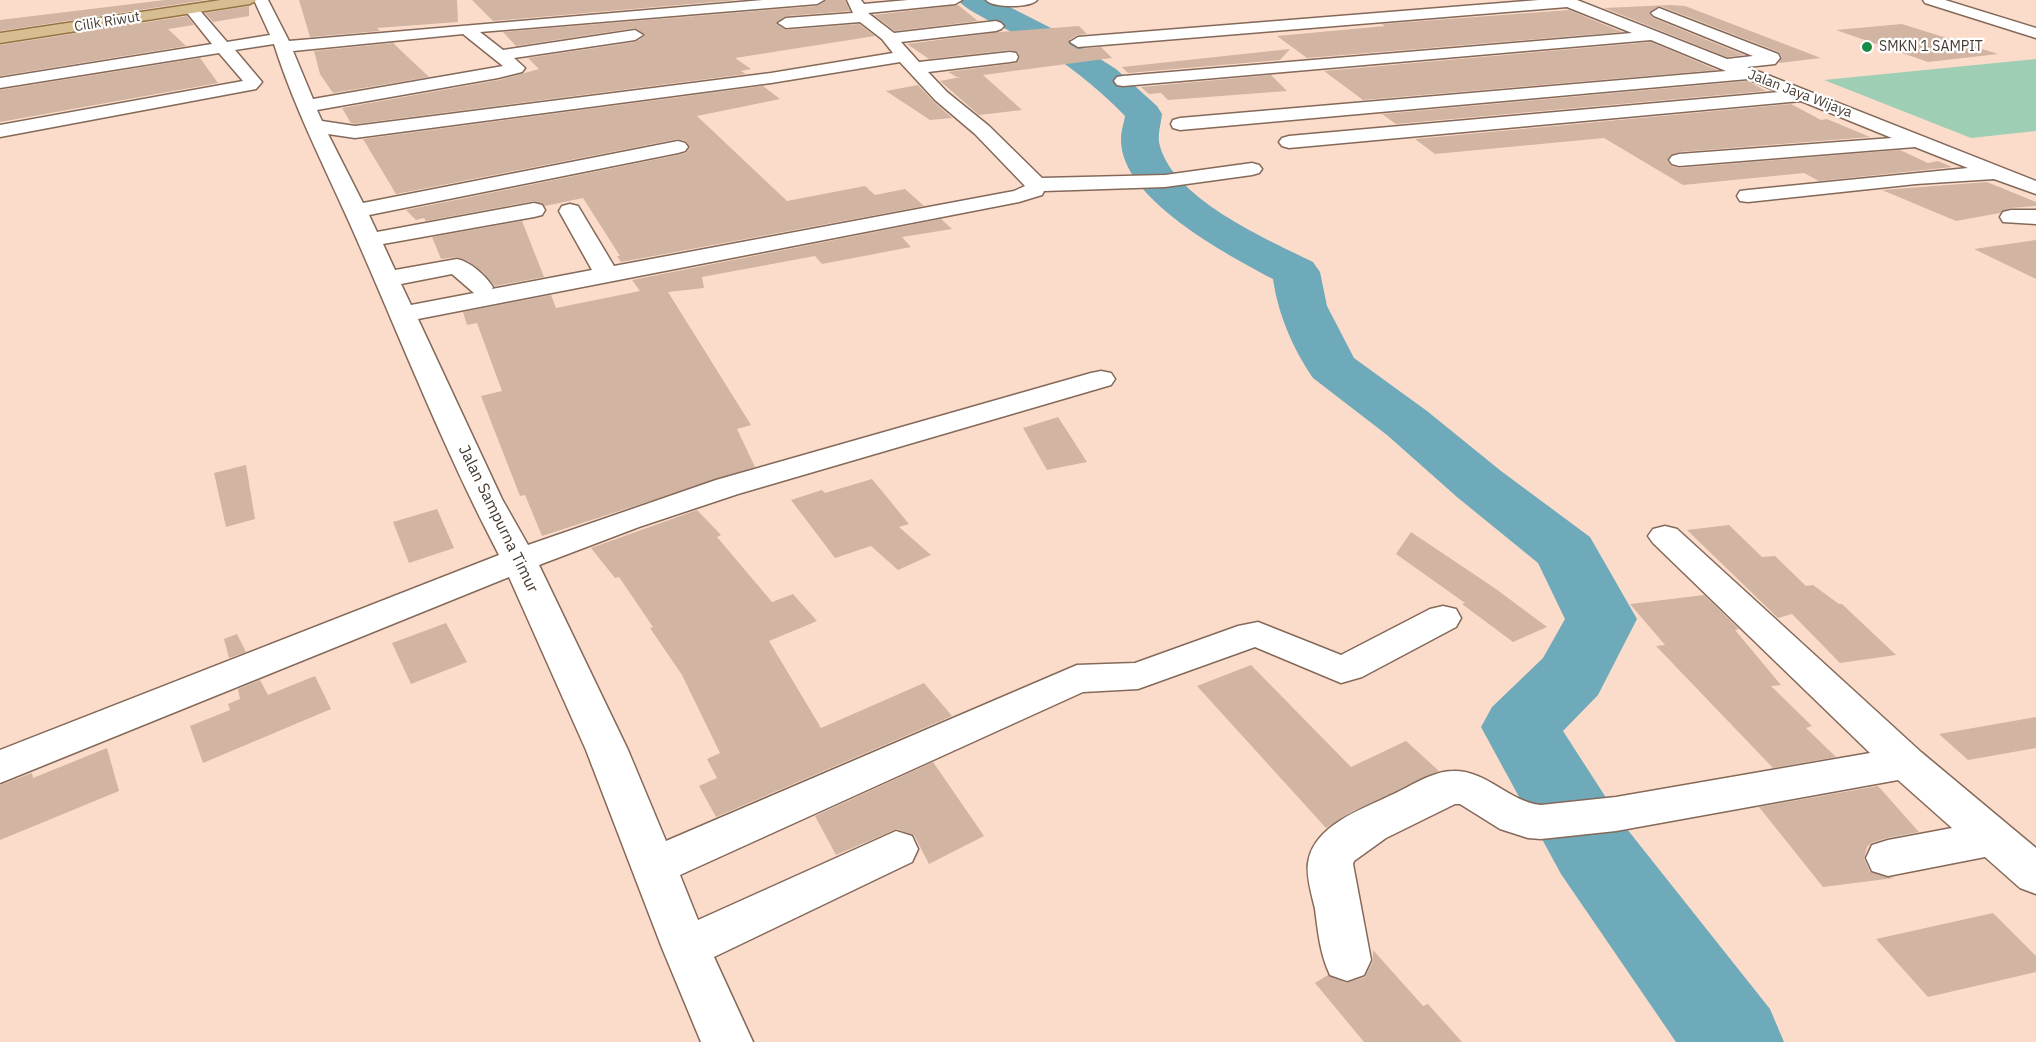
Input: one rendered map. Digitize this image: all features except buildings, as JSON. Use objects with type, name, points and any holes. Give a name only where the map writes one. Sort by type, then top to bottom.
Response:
[{"type":"main road","name":"Cilik Riwut","points":[[0,36],[227,0]]},
{"type":"main road","name":"Cilik Riwut","points":[[0,36],[250,0]]},
{"type":"street","name":"Jalan Sampurna Timur","points":[[261,0],[281,35],[307,108],[486,499],[519,560],[607,750],[686,948],[727,1042]]},
{"type":"street","points":[[590,0],[596,18]]},
{"type":"street","points":[[695,26],[817,0]]},
{"type":"street","points":[[0,83],[224,47],[281,35],[769,9],[788,23],[859,9],[953,0]]},
{"type":"street","points":[[993,0],[1030,0]]},
{"type":"street","points":[[1501,0],[1564,1]]},
{"type":"street","points":[[1930,0],[2036,33]]},
{"type":"street","points":[[1078,42],[1564,1]]},
{"type":"street","name":"Jalan Jaya Wijaya","points":[[1564,1],[2036,188]]},
{"type":"street","points":[[0,131],[250,85],[253,82],[191,9]]},
{"type":"street","points":[[859,9],[891,38],[941,96],[982,130],[1036,186],[1165,181],[1252,169]]},
{"type":"street","points":[[1659,13],[1773,58],[1723,64]]},
{"type":"street","points":[[1576,19],[1605,16]]},
{"type":"street","points":[[1484,23],[1515,22]]},
{"type":"street","points":[[307,108],[498,74],[516,68],[496,57],[457,25]]},
{"type":"street","points":[[891,38],[996,26]]},
{"type":"street","points":[[307,108],[496,57],[651,33]]},
{"type":"street","points":[[1123,81],[1649,36]]},
{"type":"street","points":[[307,108],[355,132],[910,62],[1010,57]]},
{"type":"street","points":[[1180,124],[1748,74]]},
{"type":"street","points":[[730,83],[747,98]]},
{"type":"street","points":[[672,91],[696,106]]},
{"type":"street","points":[[1289,142],[1803,95]]},
{"type":"street","points":[[589,103],[607,116]]},
{"type":"street","points":[[1679,160],[1922,141]]},
{"type":"street","points":[[363,226],[678,147]]},
{"type":"street","points":[[1748,196],[1916,178],[1999,172]]},
{"type":"street","points":[[402,314],[1019,196],[1034,190],[1036,186]]},
{"type":"street","points":[[363,226],[534,210]]},
{"type":"street","points":[[570,211],[607,275]]},
{"type":"street","points":[[2011,217],[2036,217]]},
{"type":"street","points":[[386,279],[457,266],[481,287]]},
{"type":"street","points":[[0,767],[519,560],[627,520],[727,487],[1101,379]]},
{"type":"street","points":[[1665,536],[1906,763],[1992,838],[2034,871]]},
{"type":"street","points":[[653,867],[1077,678],[1138,676],[1258,634],[1341,670],[1443,618]]},
{"type":"street","points":[[1347,960],[1330,864],[1335,851],[1344,842],[1450,787],[1460,786],[1471,790],[1526,822],[1554,821],[1603,816],[1906,763]]},
{"type":"street","points":[[1888,858],[1992,838]]},
{"type":"street","points":[[686,948],[896,849]]},
{"type":"green space","points":[[2036,59],[2036,131],[1971,138],[1824,80]]},
{"type":"waterway","points":[[972,0],[1057,44],[1114,85],[1144,114],[1140,142],[1147,163],[1161,183],[1203,220],[1296,272],[1302,306],[1332,367],[1407,423],[1479,484],[1566,552],[1601,619],[1571,676],[1520,727],[1592,849],[1734,1042]]},
{"type":"place","name":"SMKN 1 SAMPIT","points":[[1867,47]]}]
